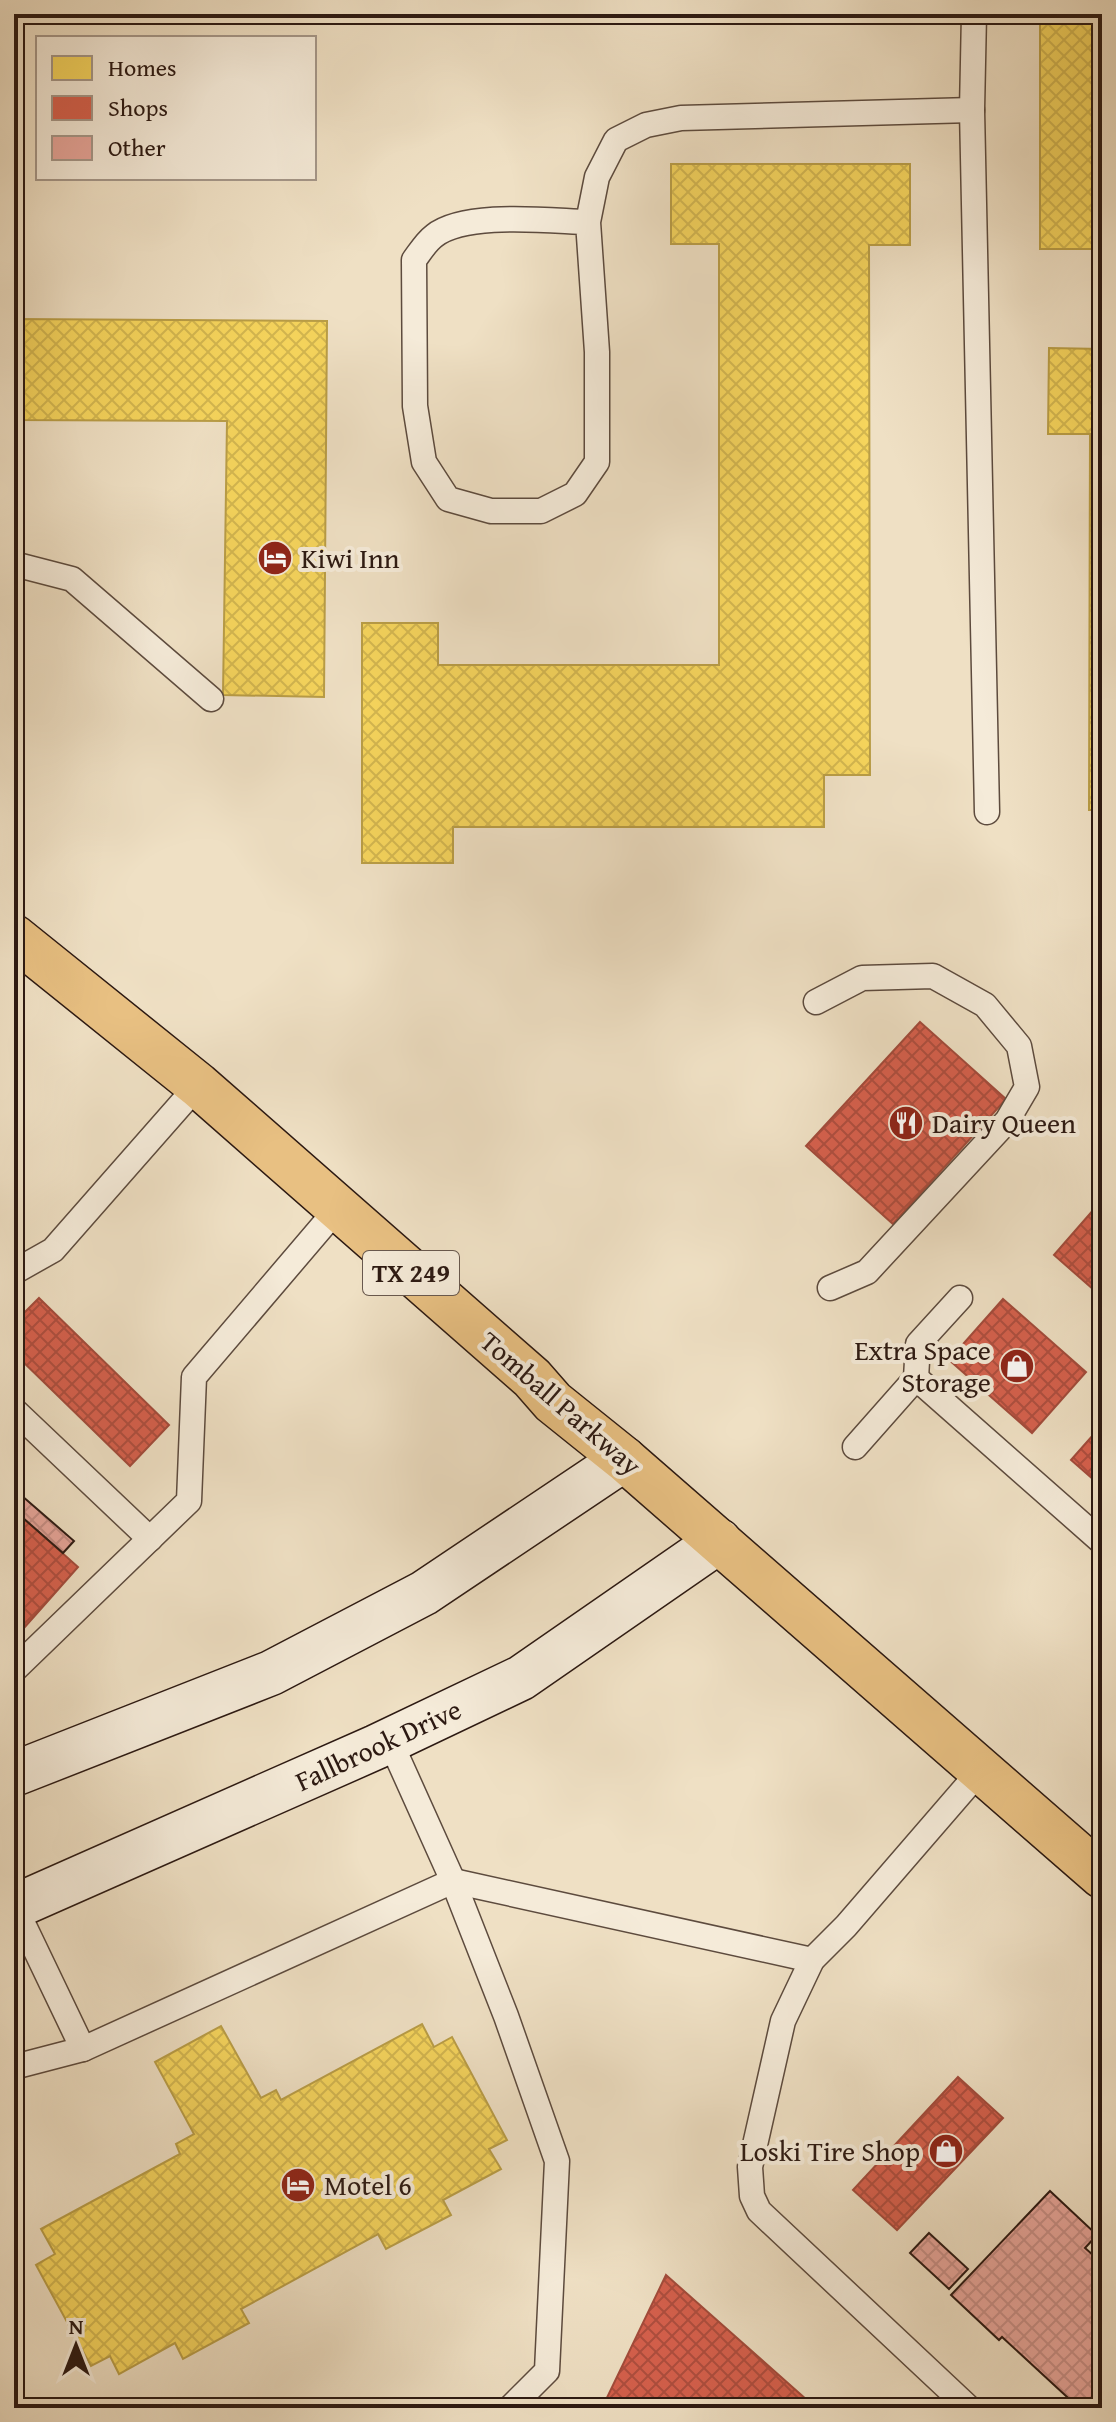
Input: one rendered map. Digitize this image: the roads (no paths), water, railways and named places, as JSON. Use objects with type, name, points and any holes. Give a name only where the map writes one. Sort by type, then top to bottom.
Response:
[{"type":"main road","name":"Tomball Parkway","points":[[14,937],[198,1085],[532,1378],[553,1402],[719,1541],[1102,1876]]},
{"type":"main road","points":[[14,1774],[271,1673],[424,1593],[624,1459]]},
{"type":"main road","name":"Fallbrook Drive","points":[[14,1907],[390,1741],[521,1678],[719,1541]]},
{"type":"lane","points":[[974,14],[972,110],[987,812]]},
{"type":"lane","points":[[588,222],[493,219],[459,225],[435,235],[414,260],[415,406],[424,462],[448,499],[491,511],[541,511],[575,494],[597,462],[597,352],[588,222],[597,177],[616,140],[646,125],[681,118],[972,110]]},
{"type":"lane","points":[[14,564],[72,579],[211,699]]},
{"type":"lane","points":[[816,1002],[862,978],[933,976],[985,1005],[1019,1046],[1027,1087],[1007,1121],[867,1272],[830,1288]]},
{"type":"lane","points":[[14,1272],[53,1250],[198,1085]]},
{"type":"lane","points":[[14,1670],[189,1501],[194,1377],[338,1208]]},
{"type":"lane","points":[[855,1447],[916,1378],[918,1344],[960,1298]]},
{"type":"lane","points":[[916,1378],[1102,1542]]},
{"type":"lane","points":[[14,1410],[150,1539]]},
{"type":"lane","points":[[390,1741],[453,1881],[506,2016],[557,2161],[547,2371],[510,2408]]},
{"type":"lane","points":[[969,2408],[759,2211],[752,2196],[750,2167],[783,2021],[812,1960],[846,1926],[980,1771]]},
{"type":"lane","points":[[14,2067],[83,2049],[453,1881],[812,1960]]},
{"type":"lane","points":[[14,1907],[83,2049]]},
{"type":"place","name":"Kiwi Inn","points":[[275,558]]},
{"type":"place","name":"Dairy Queen","points":[[906,1123]]},
{"type":"place","name":"Extra Space Storage","points":[[1017,1366]]},
{"type":"place","name":"Loski Tire Shop","points":[[946,2151]]},
{"type":"place","name":"Motel 6","points":[[298,2185]]}]
